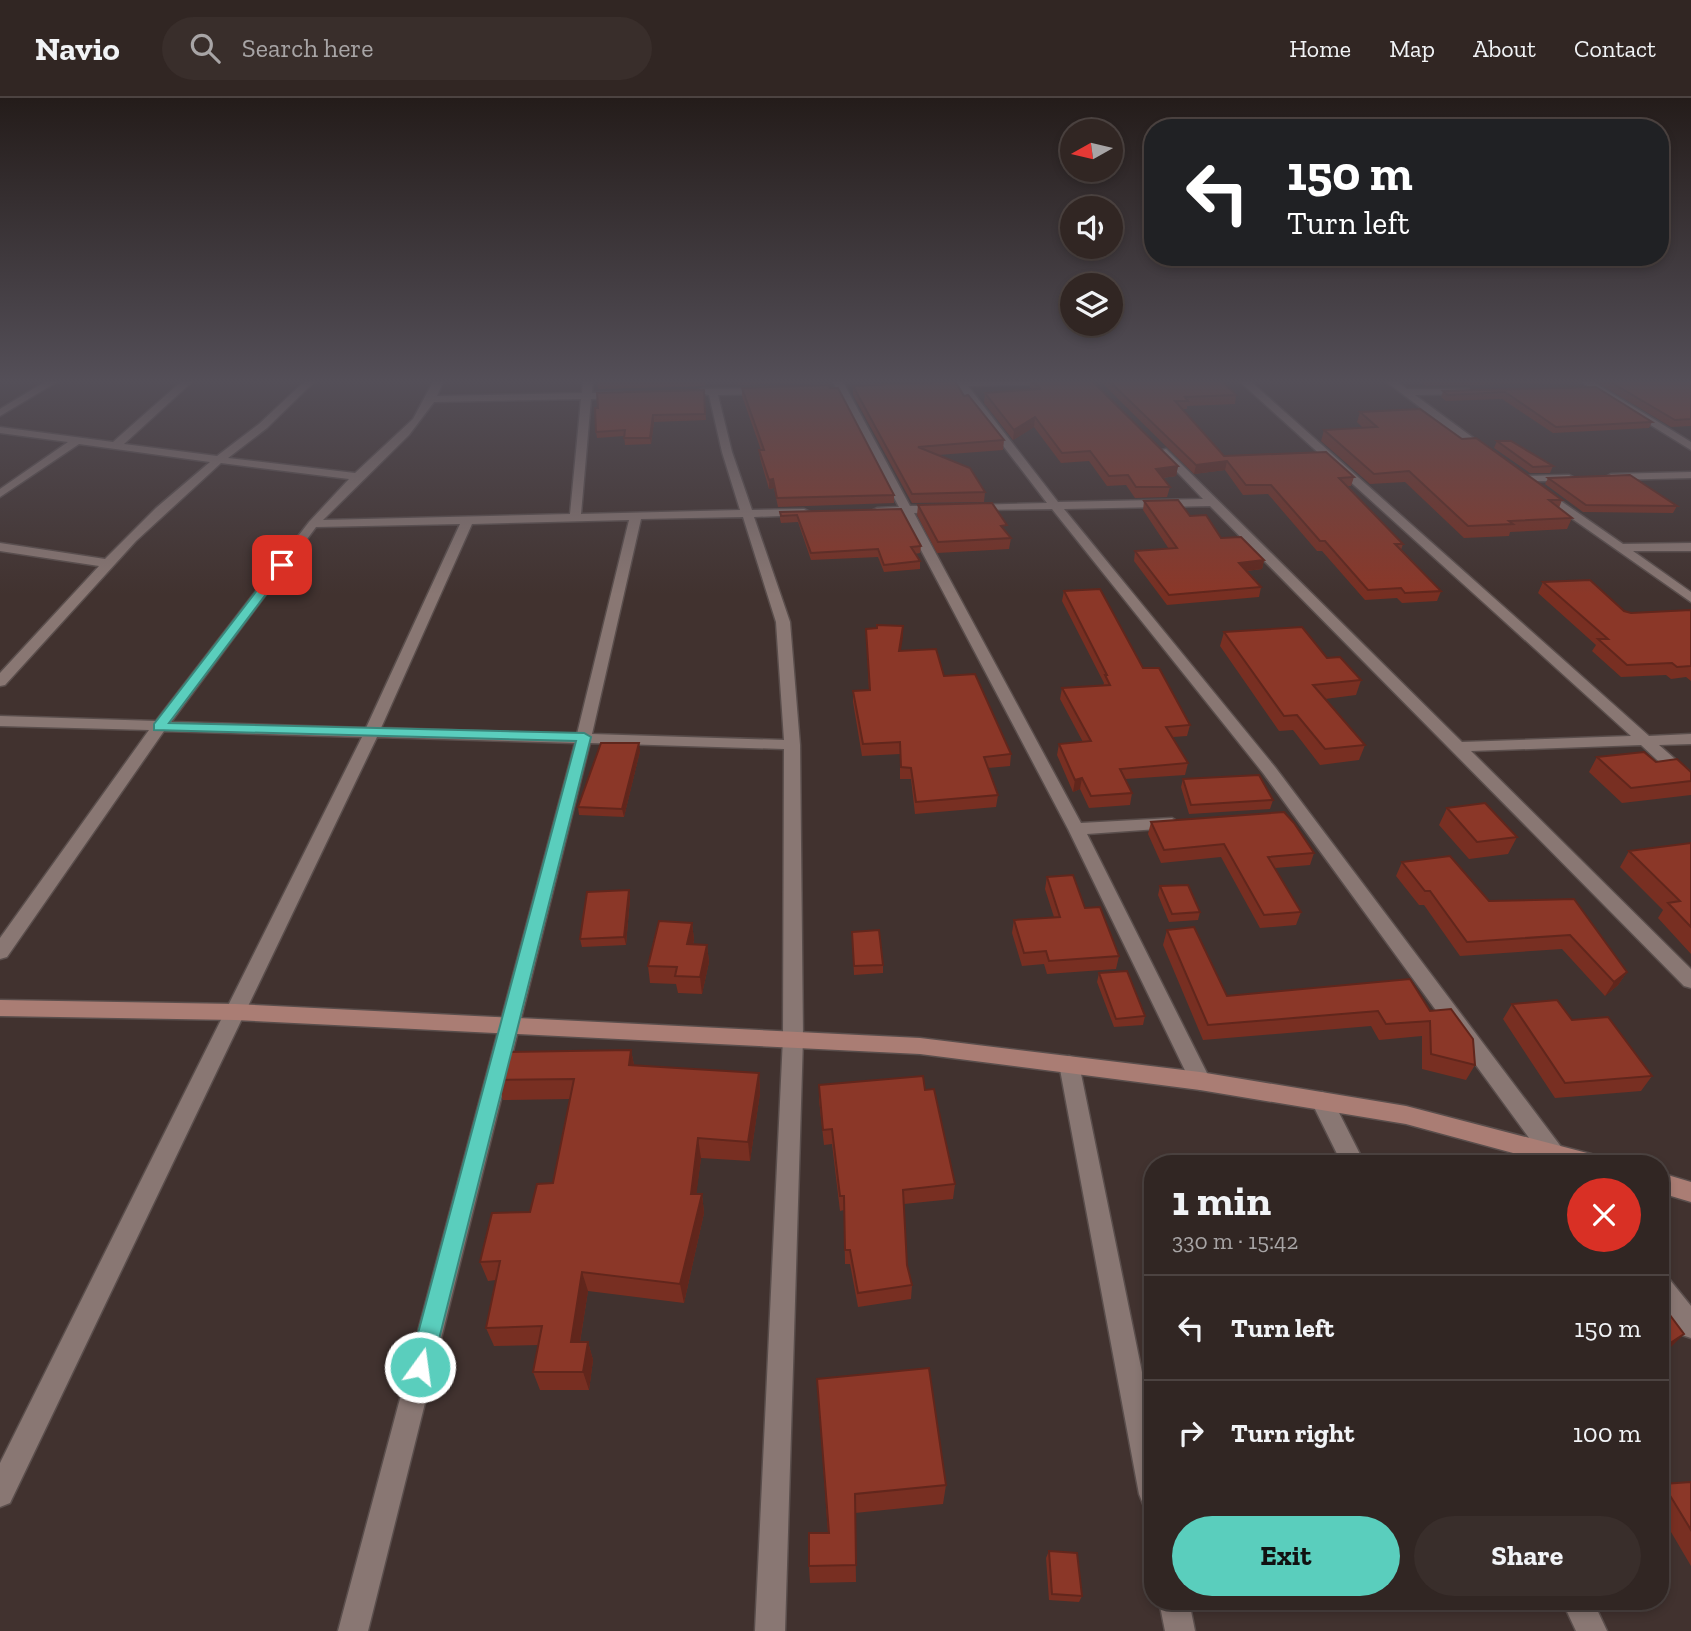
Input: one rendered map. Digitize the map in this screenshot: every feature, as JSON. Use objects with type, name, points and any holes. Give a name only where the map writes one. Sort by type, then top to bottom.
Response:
[{"type":"street","points":[[0,494],[61,452]]},
{"type":"street","points":[[161,452],[357,477]]},
{"type":"street","points":[[0,682],[186,485],[230,452]]},
{"type":"street","points":[[0,952],[159,727],[313,524],[357,477],[385,452]]},
{"type":"street","points":[[575,519],[581,452]]},
{"type":"street","points":[[727,452],[783,622],[792,745],[793,1038],[771,1631]]},
{"type":"street","points":[[874,452],[1076,829],[1200,1081]]},
{"type":"street","points":[[1011,452],[1269,770],[1295,816],[1554,1155]]},
{"type":"street","points":[[1163,452],[1691,981]]},
{"type":"street","points":[[1322,452],[1691,782]]},
{"type":"street","points":[[1486,452],[1691,598]]},
{"type":"street","points":[[1513,471],[1588,477]]},
{"type":"street","points":[[1601,477],[1691,475]]},
{"type":"street","points":[[865,511],[1213,502]]},
{"type":"street","points":[[313,524],[812,512]]},
{"type":"street","points":[[353,1631],[584,737],[636,517]]},
{"type":"street","points":[[0,1493],[372,732],[467,522]]},
{"type":"street","points":[[0,547],[110,564]]},
{"type":"street","points":[[1619,548],[1691,547]]},
{"type":"street","points":[[0,721],[792,745]]},
{"type":"street","points":[[1455,747],[1691,739]]},
{"type":"street","points":[[1076,829],[1195,822]]},
{"type":"street","points":[[0,1008],[235,1012],[919,1046],[1200,1081],[1406,1115],[1546,1155]]},
{"type":"street","points":[[1069,1063],[1144,1448]]},
{"type":"street","points":[[1322,1101],[1349,1155]]},
{"type":"street","points":[[1669,1185],[1691,1192]]},
{"type":"street","points":[[1669,1298],[1691,1326]]},
{"type":"street","points":[[1176,1610],[1180,1631]]},
{"type":"street","points":[[1582,1610],[1592,1631]]},
{"type":"building","points":[[760,452],[871,452],[894,495],[777,498],[773,479],[769,480]]},
{"type":"building","points":[[889,452],[929,452],[970,468],[985,492],[912,494]]},
{"type":"building","points":[[1090,452],[1163,452],[1178,466],[1156,469],[1170,487],[1136,487],[1128,475],[1109,476]]},
{"type":"building","points":[[1182,452],[1220,452],[1224,456],[1326,452],[1354,477],[1339,478],[1403,544],[1395,544],[1441,591],[1405,593],[1401,588],[1368,590],[1271,485],[1246,485],[1227,461],[1196,465]]},
{"type":"building","points":[[1348,452],[1495,452],[1562,500],[1549,500],[1572,518],[1468,526],[1409,471],[1374,474]]},
{"type":"building","points":[[1512,452],[1529,452],[1553,466],[1533,467]]},
{"type":"building","points":[[1630,475],[1677,506],[1586,505],[1548,478]]},
{"type":"building","points":[[1178,500],[1190,516],[1206,515],[1221,538],[1241,537],[1264,560],[1239,563],[1261,587],[1169,595],[1135,551],[1177,548],[1144,501]]},
{"type":"building","points":[[992,503],[1007,525],[1001,526],[1011,538],[938,542],[918,505]]},
{"type":"building","points":[[901,509],[921,546],[911,547],[920,561],[884,565],[878,549],[811,553],[797,515],[781,516],[780,512]]},
{"type":"building","points":[[1590,580],[1624,611],[1631,613],[1691,610],[1691,666],[1677,667],[1672,663],[1627,665],[1598,639],[1608,639],[1543,582]]},
{"type":"building","points":[[1100,589],[1143,668],[1159,668],[1190,725],[1166,727],[1188,763],[1120,769],[1132,793],[1091,796],[1082,778],[1075,780],[1059,744],[1091,741],[1062,688],[1110,685],[1064,591]]},
{"type":"building","points":[[877,625],[903,626],[899,651],[936,649],[944,676],[975,674],[1011,754],[984,757],[998,795],[916,802],[911,768],[901,767],[900,742],[863,744],[853,691],[870,690],[866,629],[877,628]]},
{"type":"building","points":[[1302,627],[1327,658],[1340,657],[1361,680],[1313,685],[1365,745],[1325,749],[1297,715],[1284,716],[1224,632]]},
{"type":"building","points":[[601,743],[639,743],[622,809],[578,807]]},
{"type":"building","points":[[1644,752],[1656,762],[1677,759],[1691,772],[1691,781],[1631,788],[1597,757]]},
{"type":"building","points":[[1259,775],[1273,800],[1191,805],[1183,779]]},
{"type":"building","points":[[1485,803],[1517,837],[1477,842],[1447,808]]},
{"type":"building","points":[[1284,812],[1314,853],[1268,857],[1301,912],[1264,915],[1224,844],[1164,850],[1151,822]]},
{"type":"building","points":[[1691,843],[1691,927],[1668,903],[1680,901],[1629,851]]},
{"type":"building","points":[[1450,856],[1489,901],[1574,899],[1627,972],[1614,982],[1570,935],[1467,942],[1430,891],[1425,891],[1402,862]]},
{"type":"building","points":[[1073,875],[1085,908],[1100,907],[1119,956],[1049,961],[1046,951],[1024,953],[1014,920],[1060,917],[1047,877]]},
{"type":"building","points":[[1188,885],[1200,912],[1172,914],[1160,886]]},
{"type":"building","points":[[629,890],[624,937],[580,939],[587,892]]},
{"type":"building","points":[[659,921],[692,923],[687,944],[707,945],[700,977],[675,976],[677,967],[648,966]]},
{"type":"building","points":[[1194,927],[1227,996],[1410,979],[1430,1011],[1451,1009],[1473,1039],[1475,1065],[1431,1054],[1430,1021],[1386,1024],[1378,1011],[1208,1025],[1167,930]]},
{"type":"building","points":[[879,930],[883,965],[854,966],[852,932]]},
{"type":"building","points":[[1127,971],[1145,1016],[1116,1019],[1099,973]]},
{"type":"building","points":[[1557,1000],[1572,1020],[1608,1017],[1652,1076],[1565,1083],[1512,1004]]},
{"type":"building","points":[[631,1050],[629,1065],[759,1073],[748,1142],[698,1138],[691,1194],[702,1194],[680,1284],[582,1272],[571,1342],[588,1342],[583,1372],[533,1372],[542,1326],[486,1328],[500,1261],[480,1262],[492,1213],[530,1212],[537,1184],[553,1183],[574,1079],[497,1080],[504,1052]]},
{"type":"building","points":[[923,1076],[925,1090],[934,1089],[955,1184],[903,1190],[907,1265],[912,1285],[858,1293],[850,1250],[845,1250],[844,1196],[840,1196],[832,1129],[823,1130],[819,1085]]},
{"type":"building","points":[[1669,1314],[1684,1334],[1669,1344]]},
{"type":"building","points":[[929,1368],[946,1485],[855,1494],[856,1565],[809,1566],[809,1533],[829,1533],[817,1379]]},
{"type":"building","points":[[1691,1482],[1691,1530],[1669,1494],[1669,1484]]},
{"type":"building","points":[[1049,1551],[1077,1553],[1082,1596],[1052,1594]]},
{"type":"route","points":[[282,565],[159,727],[584,737],[420,1367]]}]
